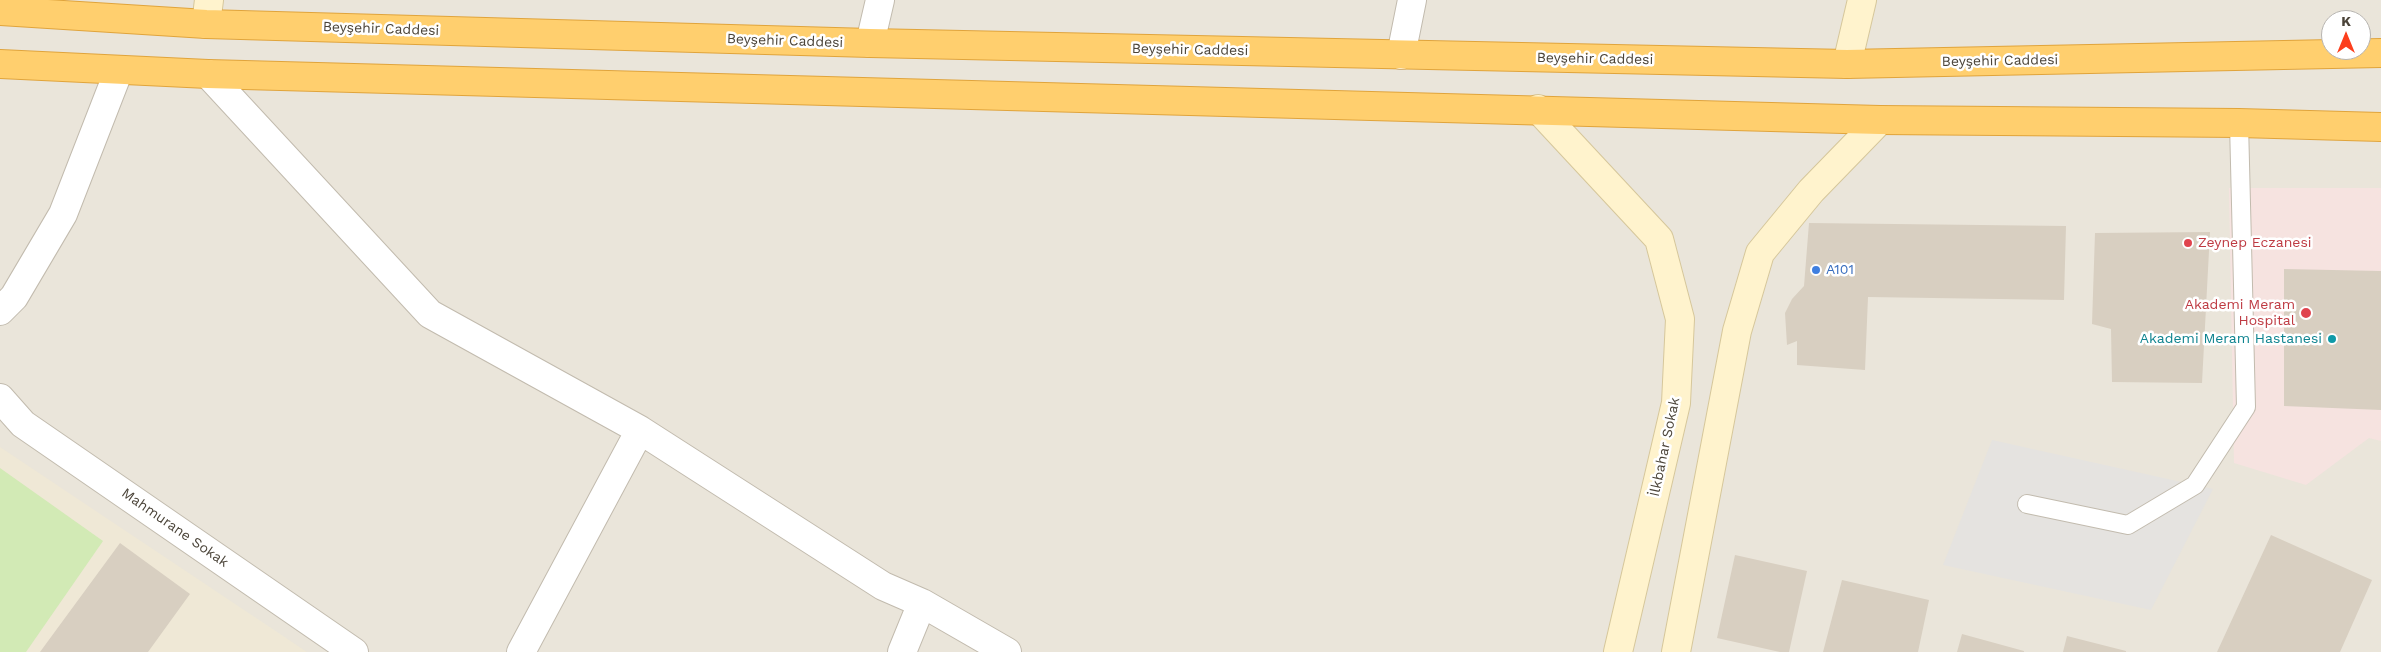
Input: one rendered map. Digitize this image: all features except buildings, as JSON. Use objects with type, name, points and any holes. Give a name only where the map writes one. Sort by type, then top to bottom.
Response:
[{"type":"highway","name":"Beyşehir Caddesi","points":[[0,12],[207,12],[870,43],[1847,64],[2381,53]]},
{"type":"highway","points":[[0,64],[208,74],[1538,109],[1880,120],[2381,126]]},
{"type":"street","points":[[870,43],[880,0]]},
{"type":"street","points":[[1401,55],[1412,0]]},
{"type":"street","points":[[1847,64],[1862,0]]},
{"type":"street","points":[[0,311],[14,297],[64,214],[119,70]]},
{"type":"street","points":[[208,74],[430,314],[640,430],[883,586],[922,603],[1007,652]]},
{"type":"street","name":"İlkbahar Sokak","points":[[1538,109],[1659,239],[1680,319],[1676,403],[1618,652]]},
{"type":"street","points":[[1676,652],[1737,331],[1760,253],[1811,191],[1880,120]]},
{"type":"street","name":"Mahmurane Sokak","points":[[0,398],[23,424],[354,652]]},
{"type":"street","points":[[521,652],[640,430]]},
{"type":"street","points":[[902,652],[922,603]]},
{"type":"lane","points":[[2027,504],[2128,524],[2195,485],[2246,408],[2239,123]]},
{"type":"shaded area","points":[[0,0],[2381,0],[2381,652],[0,652]]},
{"type":"shaded area","name":"Akademi Meram Hospital","points":[[2229,188],[2381,188],[2381,441],[2369,438],[2306,485],[2234,463]]},
{"type":"shaded area","points":[[1992,440],[2213,489],[2151,610],[1943,565]]},
{"type":"shaded area","points":[[0,447],[307,652],[0,652]]},
{"type":"green space","points":[[0,468],[103,541],[26,652],[0,652]]},
{"type":"place","name":"Zeynep Eczanesi","points":[[2188,243]]},
{"type":"place","name":"A101","points":[[1816,270]]},
{"type":"place","name":"Akademi Meram Hospital","points":[[2306,313]]},
{"type":"place","name":"Akademi Meram Hastanesi","points":[[2332,339]]}]
